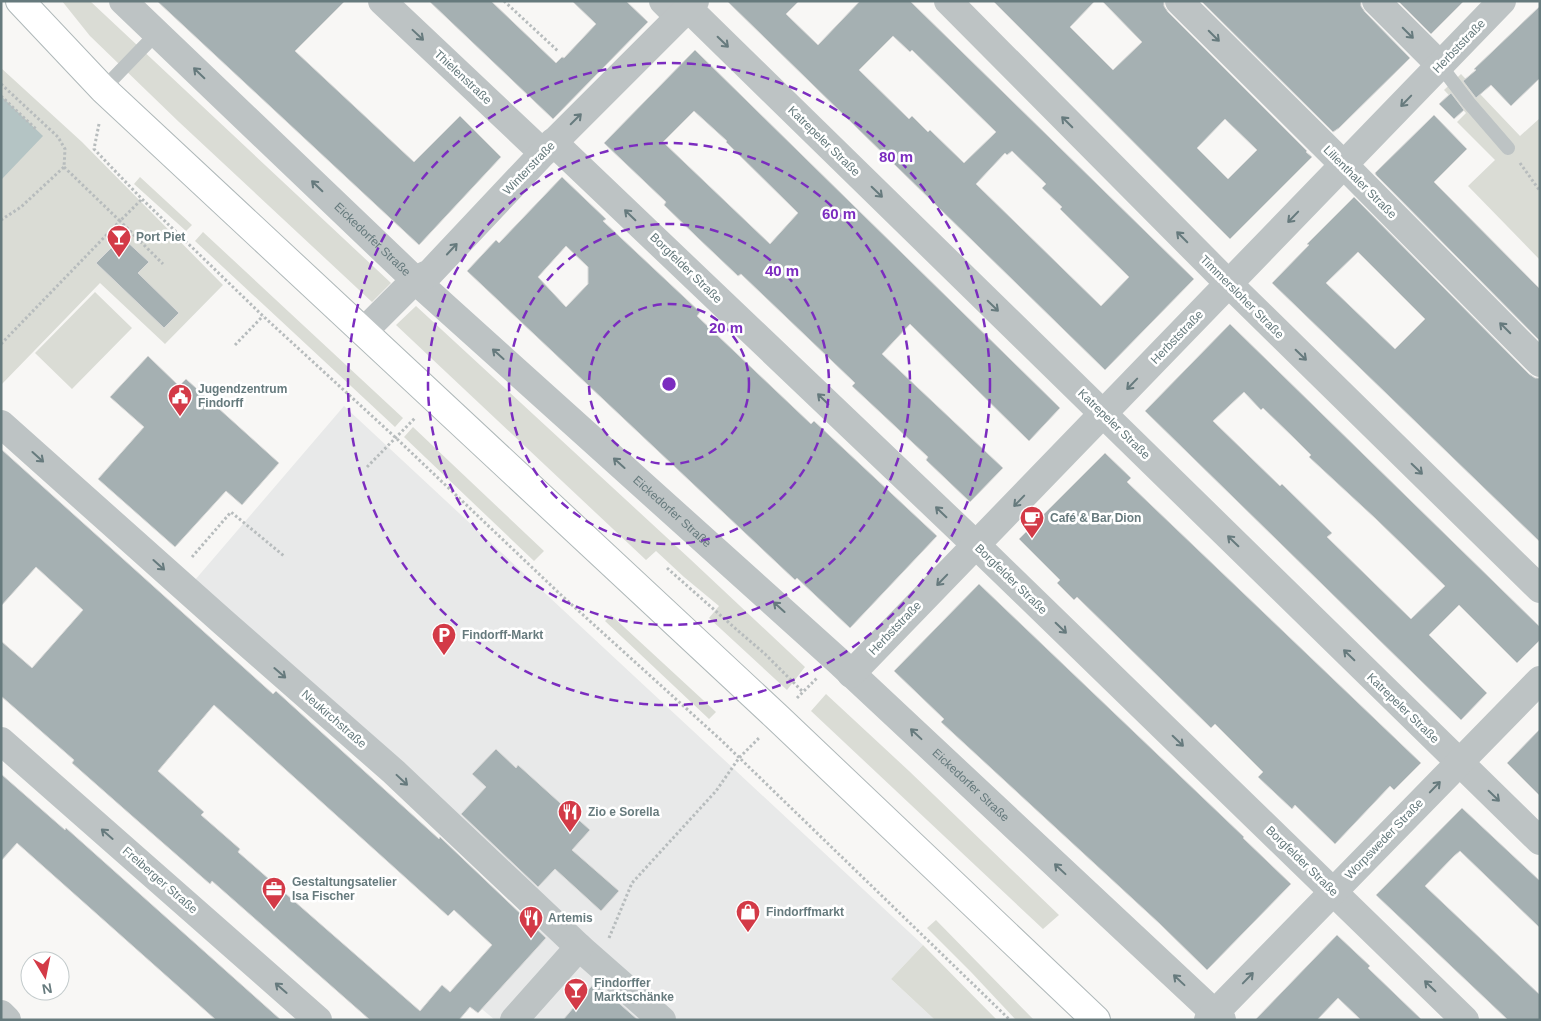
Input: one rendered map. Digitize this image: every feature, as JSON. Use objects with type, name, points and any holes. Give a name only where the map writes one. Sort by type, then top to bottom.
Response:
[{"type":"main road","points":[[20,1],[102,88],[785,725],[1096,1020]]},
{"type":"main road","points":[[1,8],[102,88]]},
{"type":"street","name":"Eickedorfer Straße","points":[[123,1],[415,280],[844,666],[1215,1018]]},
{"type":"street","name":"Thielenstraße","points":[[382,1],[548,147]]},
{"type":"street","name":"Timmersloher Straße","points":[[948,1],[1229,284],[1540,589]]},
{"type":"street","name":"Lilienthaler Straße","points":[[1179,1],[1540,363]]},
{"type":"street","points":[[1376,1],[1440,66]]},
{"type":"street","name":"Herbststraße","points":[[844,666],[976,545],[1502,1]]},
{"type":"street","name":"Winterstraße","points":[[363,332],[415,280],[430,273],[681,7]]},
{"type":"street","name":"Katrepeler Straße","points":[[681,7],[1104,414],[1540,841]]},
{"type":"street","name":"Borgfelder Straße","points":[[548,147],[976,545],[1465,1020]]},
{"type":"street","name":"Neukirchstraße","points":[[1,424],[394,772],[579,946],[662,1020]]},
{"type":"street","name":"Worpsweder Straße","points":[[1215,1018],[1333,892],[1540,680]]},
{"type":"street","name":"Freiberger Straße","points":[[1,741],[318,1020]]},
{"type":"street","points":[[514,1020],[579,946]]},
{"type":"street","points":[[1,1014],[8,1020]]},
{"type":"lane","points":[[102,88],[157,33]]},
{"type":"lane","points":[[1440,66],[1508,148]]},
{"type":"path","points":[[504,1],[559,52]]},
{"type":"path","points":[[1,84],[58,137],[65,149],[64,167],[21,206],[1,220]]},
{"type":"path","points":[[102,88],[105,97],[94,149],[142,199],[263,316],[396,438],[560,594],[739,758],[1010,1020]]},
{"type":"path","points":[[1,96],[37,130]]},
{"type":"path","points":[[1508,148],[1540,191]]},
{"type":"path","points":[[64,167],[163,264]]},
{"type":"path","points":[[1,344],[142,199]]},
{"type":"path","points":[[235,345],[263,316]]},
{"type":"path","points":[[367,467],[434,399]]},
{"type":"path","points":[[175,579],[231,512],[284,556]]},
{"type":"path","points":[[667,568],[765,654],[803,692]]},
{"type":"path","points":[[793,703],[803,692],[844,666]]},
{"type":"path","points":[[622,907],[632,883],[716,791],[739,758],[752,744]]},
{"type":"shaded area","points":[[62,1],[90,1],[391,283],[372,302],[90,36]]},
{"type":"shaded area","points":[[1,68],[82,142],[223,285],[165,344],[100,283],[1,385]]},
{"type":"shaded area","points":[[1461,74],[1520,136],[1540,118],[1540,260],[1468,186],[1495,160],[1457,122],[1466,113],[1444,90]]},
{"type":"shaded area","points":[[1,96],[43,136],[1,180]]},
{"type":"shaded area","points":[[140,177],[192,225],[186,231],[134,184]]},
{"type":"shaded area","points":[[203,232],[403,418],[395,427],[195,241]]},
{"type":"shaded area","points":[[95,292],[132,328],[72,389],[35,353]]},
{"type":"shaded area","points":[[416,306],[805,667],[787,690],[709,618],[719,606],[656,551],[646,560],[396,325]]},
{"type":"shaded area","name":"Findorff-Markt","points":[[344,406],[923,945],[891,979],[935,1020],[495,1020],[458,989],[538,905],[189,587]]},
{"type":"shaded area","points":[[413,427],[544,551],[534,561],[404,437]]},
{"type":"shaded area","points":[[611,615],[716,712],[709,719],[605,621]]},
{"type":"shaded area","points":[[826,694],[1059,915],[1043,929],[811,711]]},
{"type":"shaded area","points":[[936,920],[1034,1020],[1016,1020],[927,928]]},
{"type":"shaded area","points":[[923,945],[997,1020],[935,1020],[891,979]]},
{"type":"building","points":[[157,1],[345,1],[295,51],[414,162],[460,116],[501,157],[419,245]]},
{"type":"building","points":[[429,1],[491,1],[556,63],[562,57],[564,58],[596,24],[572,1],[626,1],[648,22],[553,119]]},
{"type":"building","points":[[727,1],[799,1],[786,14],[818,45],[860,1],[910,1],[1194,279],[1105,370]],"holes":[[[893,36],[910,52],[912,50],[996,132],[964,163],[930,130],[928,132],[912,116],[909,119],[859,70]],[[1012,151],[1046,184],[1042,188],[1062,207],[1060,209],[1129,277],[1101,306],[976,184],[1005,153],[1007,155]]]},
{"type":"building","points":[[993,1],[1095,1],[1070,27],[1113,70],[1142,42],[1102,1],[1164,1],[1164,6],[1168,12],[1312,157],[1230,239]],"holes":[[[1225,119],[1257,150],[1228,179],[1197,148]]]},
{"type":"building","points":[[1201,1],[1361,1],[1361,6],[1365,12],[1410,58],[1333,132]]},
{"type":"building","points":[[1398,1],[1464,1],[1431,34]]},
{"type":"building","points":[[1540,6],[1540,78],[1511,106],[1491,85],[1476,98],[1463,81]]},
{"type":"building","points":[[695,50],[1060,408],[1029,441],[910,324],[882,354],[1003,468],[970,502],[926,460],[928,457],[852,386],[855,383],[741,274],[738,276],[698,238],[664,205],[666,202],[604,143]],"holes":[[[694,111],[727,141],[798,213],[770,244],[663,142]]]},
{"type":"building","points":[[1451,93],[1464,110],[1454,119],[1439,104]]},
{"type":"building","points":[[1434,115],[1467,149],[1434,182],[1540,289],[1540,341],[1375,173]]},
{"type":"building","points":[[562,177],[606,219],[603,221],[700,312],[697,316],[811,424],[814,421],[937,536],[850,628],[797,578],[795,580],[467,271],[496,240],[499,243]],"holes":[[[566,246],[588,267],[588,284],[566,307],[538,277]]]},
{"type":"building","points":[[1354,197],[1529,374],[1535,378],[1540,378],[1540,542],[1272,283],[1309,245],[1307,244]],"holes":[[[1358,252],[1425,319],[1395,349],[1326,283]]]},
{"type":"building","points":[[122,237],[149,262],[138,273],[179,313],[164,328],[96,263]]},
{"type":"building","points":[[1230,324],[1540,627],[1540,640],[1517,663],[1459,605],[1429,635],[1487,693],[1461,720],[1145,411]],"holes":[[[1244,392],[1261,410],[1263,408],[1311,455],[1309,457],[1445,586],[1411,619],[1327,537],[1332,533],[1213,421]]]},
{"type":"building","name":"Jugendzentrum Findorff","points":[[148,356],[179,386],[186,379],[279,463],[242,505],[226,491],[175,547],[98,479],[144,427],[110,397]]},
{"type":"building","points":[[1,449],[273,694],[276,691],[439,839],[440,837],[546,938],[478,1013],[470,1007],[459,1020],[370,1020],[212,881],[210,884],[131,815],[72,763],[74,760],[1,696],[1,641],[32,668],[83,610],[36,567],[1,606]],"holes":[[[214,705],[448,916],[454,910],[492,945],[450,992],[442,985],[420,1011],[238,852],[240,849],[201,815],[204,812],[158,771]]]},
{"type":"building","points":[[1105,453],[1131,478],[1127,482],[1421,763],[1394,790],[1390,786],[1335,844],[1295,805],[1292,809],[1258,777],[1263,772],[1215,724],[1211,728],[1077,597],[1074,600],[1057,583],[1060,580],[1019,539]]},
{"type":"building","points":[[979,584],[1291,884],[1207,970],[1160,924],[941,722],[944,719],[894,671]]},
{"type":"building","points":[[1540,729],[1540,796],[1507,763]]},
{"type":"building","points":[[496,749],[516,768],[518,765],[590,830],[572,850],[619,891],[601,911],[555,869],[538,887],[461,814],[486,787],[472,774]]},
{"type":"building","points":[[1,774],[65,830],[66,828],[281,1020],[216,1020],[17,843],[1,861]]},
{"type":"building","points":[[1462,808],[1540,881],[1540,928],[1460,851],[1425,886],[1540,995],[1540,1020],[1508,1020],[1376,895]]},
{"type":"building","points":[[1337,935],[1422,1020],[1361,1020],[1338,998],[1317,1020],[1255,1020]]},
{"type":"building","points":[[595,982],[638,1020],[563,1020]]},
{"type":"place","name":"Port Piet","points":[[119,258]]},
{"type":"place","name":"Jugendzentrum Findorff","points":[[180,417]]},
{"type":"place","name":"Café & Bar Dion","points":[[1032,539]]},
{"type":"place","name":"Findorff-Markt","points":[[444,656]]},
{"type":"place","name":"Zio e Sorella","points":[[570,833]]},
{"type":"place","name":"Gestaltungsatelier Isa Fischer","points":[[274,910]]},
{"type":"place","name":"Findorffmarkt","points":[[748,933]]},
{"type":"place","name":"Artemis","points":[[531,939]]},
{"type":"place","name":"Findorffer Marktschänke","points":[[576,1011]]}]
